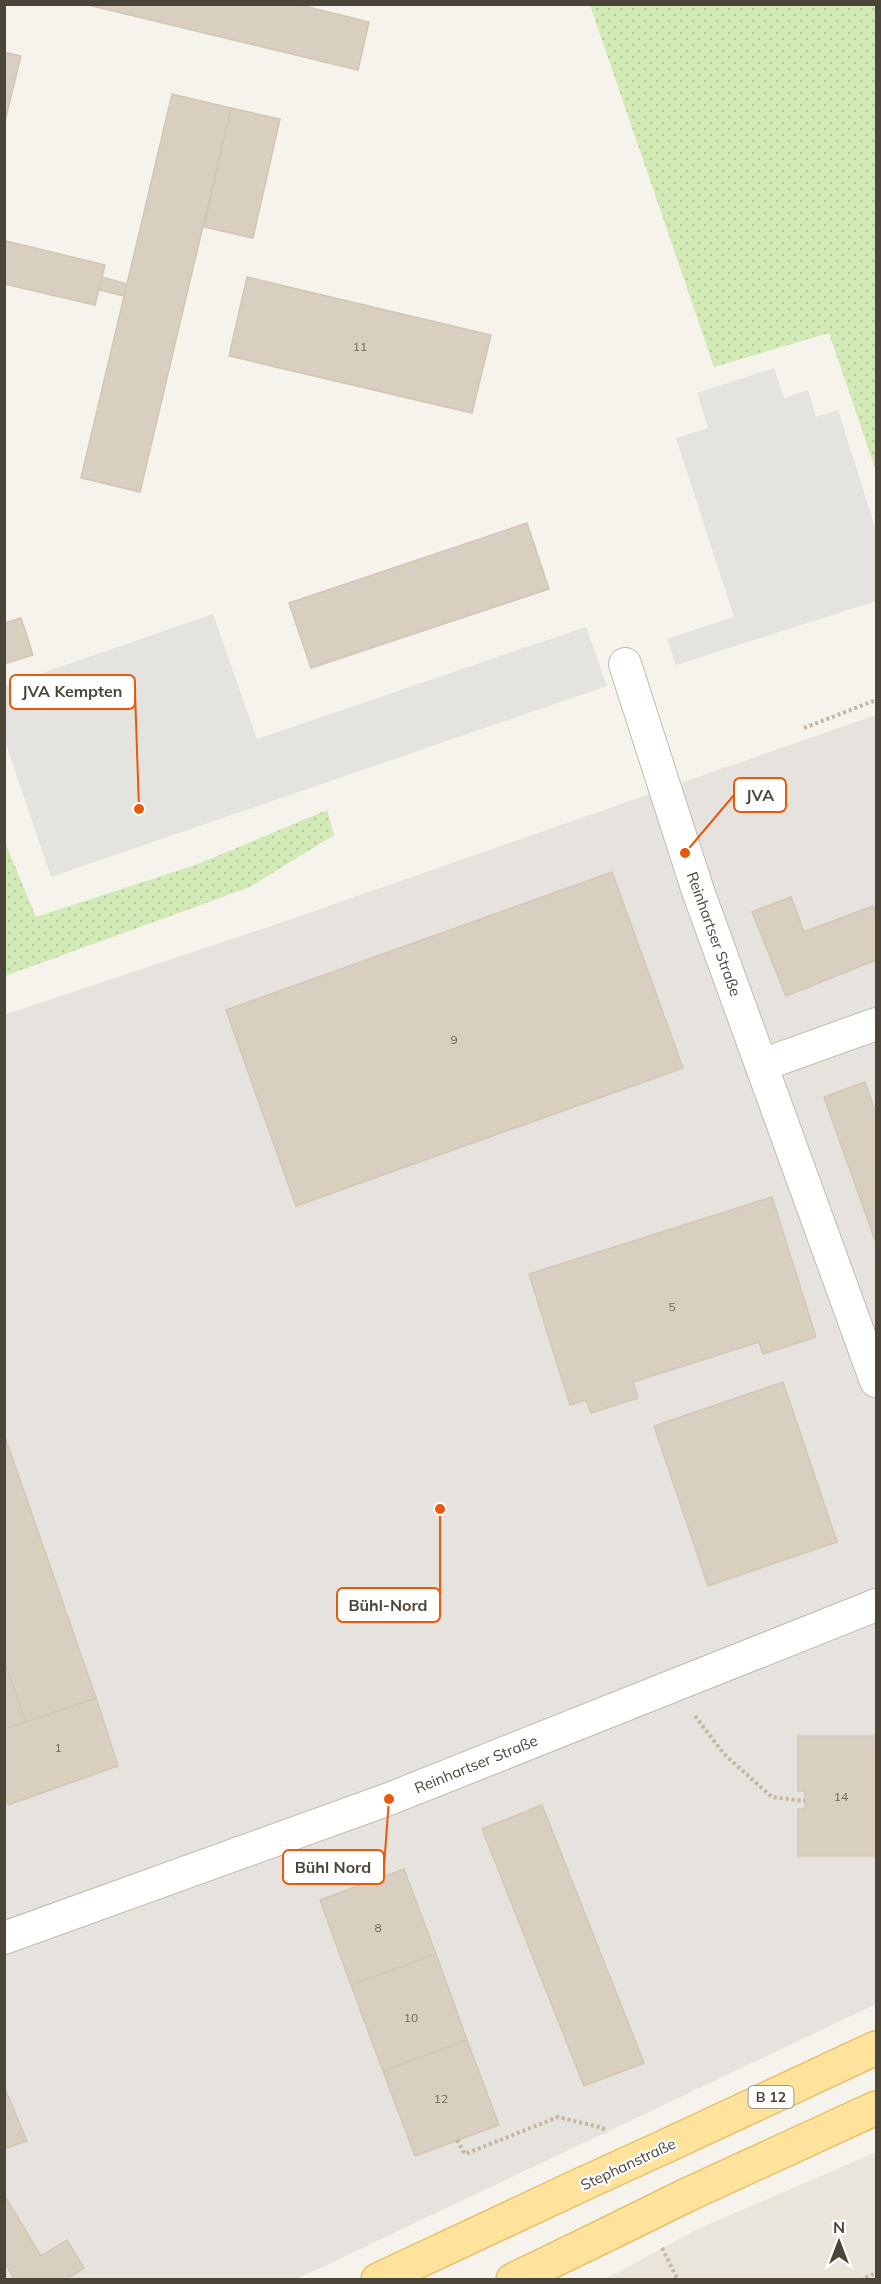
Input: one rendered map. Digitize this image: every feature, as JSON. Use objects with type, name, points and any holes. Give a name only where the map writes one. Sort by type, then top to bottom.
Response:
[{"type":"main road","name":"Stephanstraße","points":[[378,2280],[876,2048]]},
{"type":"main road","points":[[513,2280],[687,2195],[876,2108]]},
{"type":"street","name":"Reinhartser Straße","points":[[625,664],[698,891],[876,1381]]},
{"type":"street","points":[[762,1065],[876,1024]]},
{"type":"street","name":"Reinhartser Straße","points":[[4,1938],[389,1799],[876,1605]]},
{"type":"path","points":[[804,728],[876,700]]},
{"type":"path","points":[[673,1686],[724,1754],[772,1797],[805,1801]]},
{"type":"path","points":[[457,2140],[465,2154],[558,2117]]},
{"type":"path","points":[[665,2253],[678,2280]]},
{"type":"path","points":[[860,2280],[876,2273]]},
{"type":"shaded area","points":[[774,368],[784,398],[808,390],[816,417],[838,410],[876,530],[876,601],[676,665],[667,639],[734,617],[676,438],[708,428],[697,393]]},
{"type":"shaded area","points":[[213,614],[257,739],[586,627],[607,686],[51,877],[5,741],[5,686]]},
{"type":"shaded area","points":[[876,715],[876,2004],[297,2279],[5,2279],[4,1015],[280,923]]},
{"type":"shaded area","points":[[876,2152],[876,2279],[605,2279],[700,2228]]},
{"type":"green space","points":[[590,5],[876,5],[876,471],[829,333],[714,367]]},
{"type":"green space","points":[[327,810],[334,835],[250,887],[5,976],[5,842],[36,917],[198,864]]},
{"type":"building","points":[[84,4],[296,4],[369,22],[358,70]]},
{"type":"building","points":[[4,52],[21,56],[4,125]]},
{"type":"building","points":[[172,94],[231,108],[140,492],[81,478]]},
{"type":"building","points":[[231,108],[280,119],[253,238],[204,227]]},
{"type":"building","points":[[6,241],[105,265],[95,305],[4,284]]},
{"type":"building","points":[[102,277],[127,284],[124,296],[99,290]]},
{"type":"building","points":[[247,277],[491,335],[472,413],[229,356]]},
{"type":"building","points":[[527,523],[549,589],[311,668],[289,603]]},
{"type":"building","points":[[21,618],[33,655],[4,664],[4,623]]},
{"type":"building","points":[[612,872],[683,1068],[296,1206],[226,1010]]},
{"type":"building","points":[[791,897],[804,932],[873,906],[876,915],[876,960],[786,996],[752,912]]},
{"type":"building","points":[[865,1082],[874,1108],[876,1107],[876,1243],[824,1097]]},
{"type":"building","points":[[772,1197],[816,1337],[763,1354],[759,1342],[633,1382],[638,1398],[591,1413],[586,1400],[570,1405],[529,1274]]},
{"type":"building","points":[[783,1382],[837,1542],[708,1586],[654,1426]]},
{"type":"building","points":[[4,1434],[96,1698],[26,1722],[4,1660]]},
{"type":"building","points":[[4,1660],[26,1722],[4,1729]]},
{"type":"building","points":[[96,1698],[118,1766],[8,1805],[4,1796],[4,1729]]},
{"type":"building","points":[[798,1736],[876,1736],[876,1856],[798,1856],[798,1809],[805,1809],[805,1791],[798,1791]]},
{"type":"building","points":[[542,1805],[644,2063],[584,2086],[482,1829]]},
{"type":"building","points":[[404,1869],[436,1954],[351,1985],[320,1900]]},
{"type":"building","points":[[436,1954],[467,2040],[383,2071],[351,1985]]},
{"type":"building","points":[[467,2040],[499,2125],[415,2156],[383,2071]]},
{"type":"building","points":[[4,2086],[27,2141],[4,2149]]},
{"type":"building","points":[[4,2195],[41,2256],[67,2240],[84,2268],[65,2280],[15,2280],[4,2261]]},
{"type":"place","name":"JVA Kempten","points":[[139,809]]},
{"type":"place","name":"JVA","points":[[685,853]]},
{"type":"place","name":"Bühl-Nord","points":[[440,1509]]},
{"type":"place","name":"Bühl Nord","points":[[389,1799]]}]
